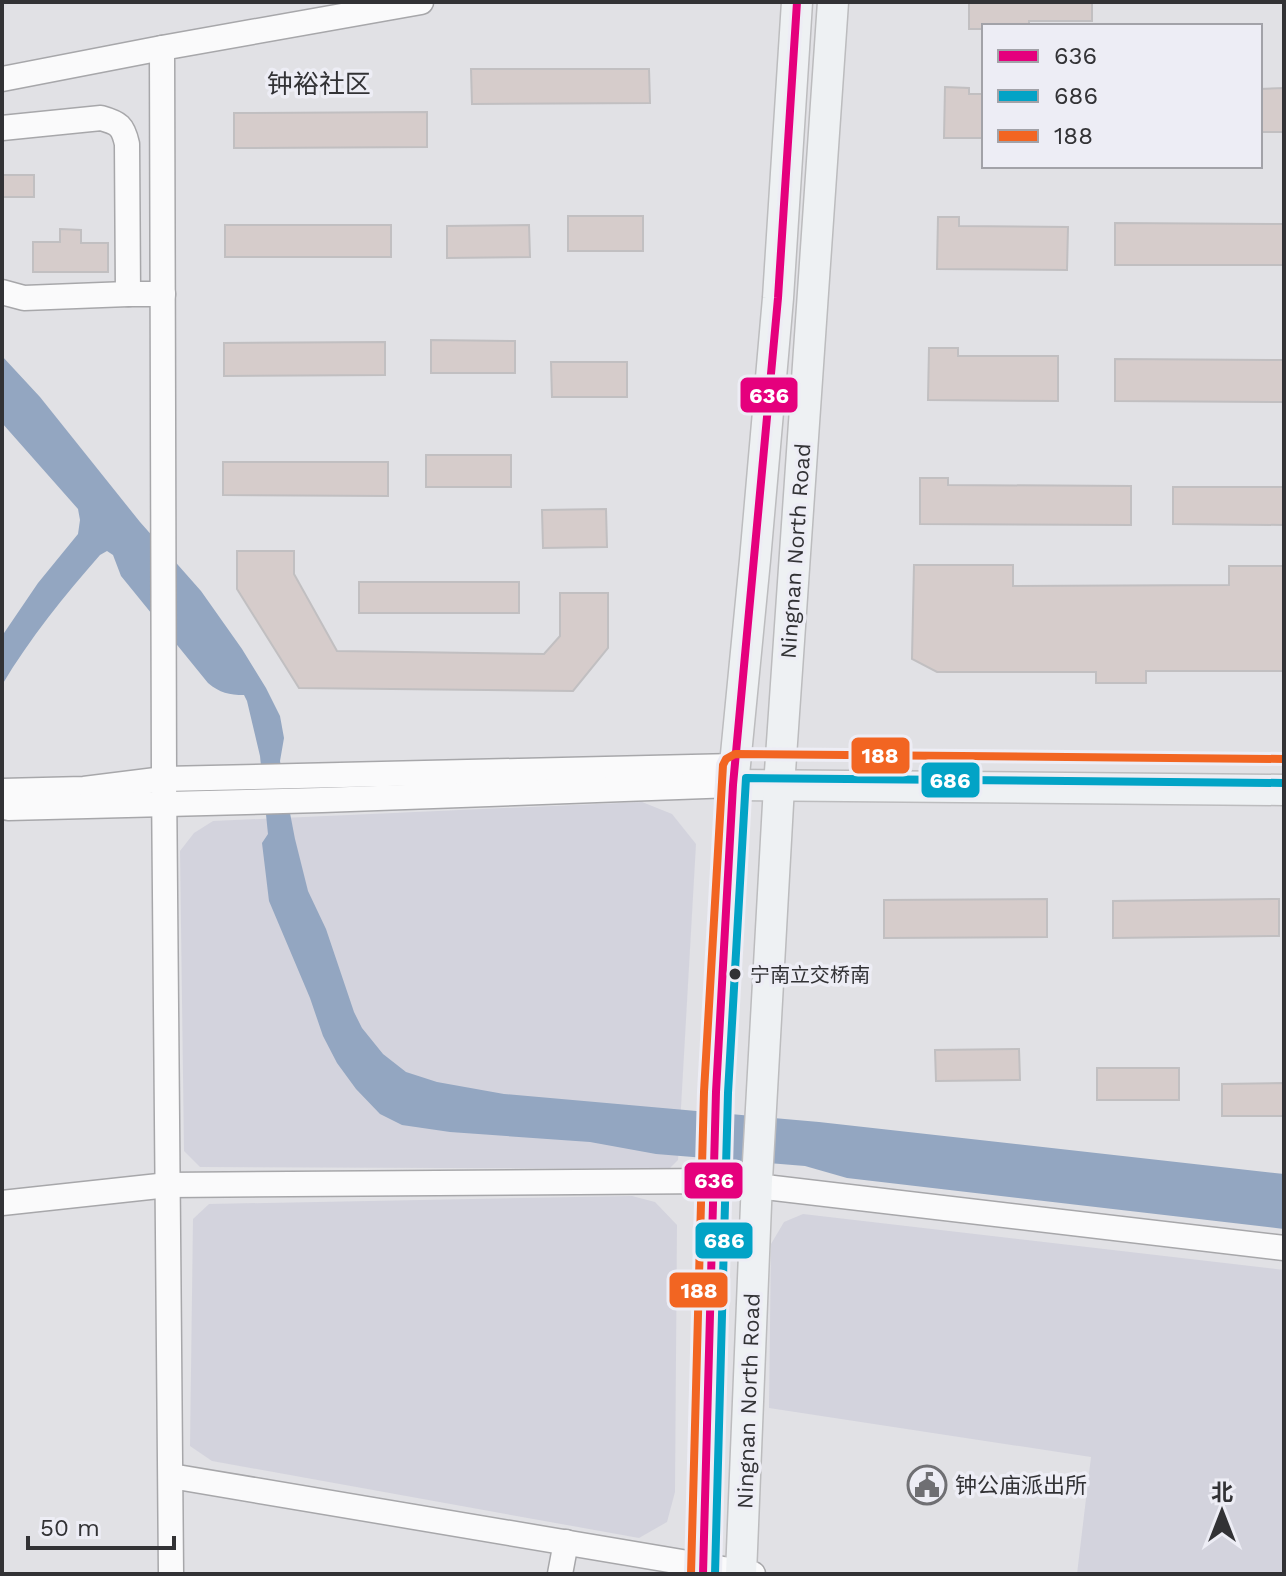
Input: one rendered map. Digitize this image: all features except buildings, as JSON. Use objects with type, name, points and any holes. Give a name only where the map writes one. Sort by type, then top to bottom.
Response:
[{"type":"main road","points":[[703,1569],[716,1092],[734,776],[778,298],[797,2]]},
{"type":"main road","name":"Ningnan North Road","points":[[745,1573],[761,1100],[833,2]]},
{"type":"main road","points":[[734,776],[1284,771]]},
{"type":"main road","points":[[780,776],[1284,790]]},
{"type":"street","points":[[2,79],[421,2]]},
{"type":"street","points":[[162,48],[171,1574]]},
{"type":"street","points":[[2,128],[101,118],[115,122],[124,130],[127,144],[128,294]]},
{"type":"street","points":[[2,292],[24,298],[163,294]]},
{"type":"street","points":[[2,791],[164,791],[734,776]]},
{"type":"street","points":[[2,808],[164,791],[228,803],[734,776]]},
{"type":"street","points":[[2,1203],[168,1185],[714,1178],[1284,1248]]},
{"type":"street","points":[[171,1476],[566,1542],[703,1569],[745,1573]]},
{"type":"street","points":[[560,1574],[566,1542]]},
{"type":"shaded area","points":[[642,802],[672,814],[696,844],[678,1160],[669,1169],[200,1167],[184,1151],[180,851],[194,833],[213,821]]},
{"type":"shaded area","points":[[632,1196],[655,1202],[677,1225],[675,1492],[667,1522],[639,1538],[212,1461],[190,1446],[193,1219],[209,1204]]},
{"type":"shaded area","points":[[803,1214],[1284,1270],[1284,1574],[1077,1574],[1091,1457],[769,1408],[771,1244],[784,1222]]},
{"type":"water","points":[[2,356],[40,397],[140,522],[201,591],[266,688],[280,716],[284,738],[280,761],[308,891],[326,929],[362,1028],[383,1054],[406,1072],[437,1082],[504,1094],[819,1122],[1284,1174],[1284,1229],[847,1178],[805,1166],[656,1154],[590,1142],[450,1132],[402,1125],[380,1114],[337,1063],[323,1036],[269,901],[262,843],[268,834],[260,756],[244,695],[225,693],[208,683],[121,576],[113,555],[107,551],[73,586],[2,685],[2,636],[38,583],[78,534],[80,520],[78,509],[2,423]]},
{"type":"transit line","name":"636","points":[[703,1574],[716,1092],[733,785],[778,298],[797,2]]},
{"type":"transit line","name":"188","points":[[691,1574],[704,1092],[723,765],[726,759],[735,754],[1284,759]]},
{"type":"transit line","name":"686","points":[[715,1574],[728,1093],[746,778],[1284,783]]},
{"type":"place","name":"宁南立交桥南","points":[[735,974]]},
{"type":"place","name":"钟公庙派出所","points":[[927,1485]]},
{"type":"district","name":"钟裕社区","points":[[319,84]]}]
